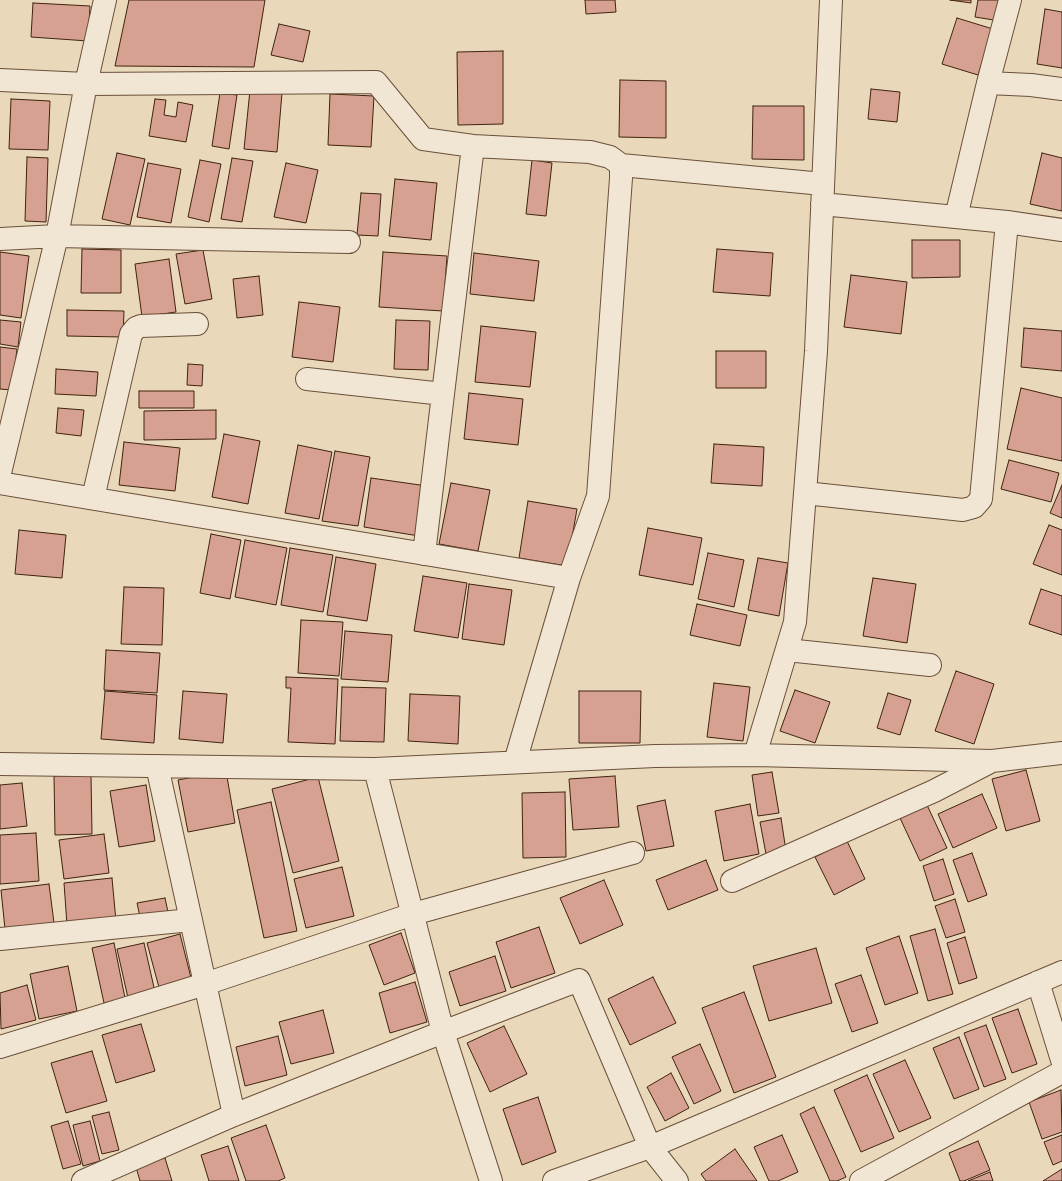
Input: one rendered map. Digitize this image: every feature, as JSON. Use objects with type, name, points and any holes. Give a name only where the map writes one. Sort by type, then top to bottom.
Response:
[{"type":"street","points":[[0,473],[57,236],[86,84],[105,0]]},
{"type":"street","points":[[755,755],[795,622],[816,351],[830,0]]},
{"type":"street","points":[[956,217],[988,83],[1010,0]]},
{"type":"street","points":[[0,80],[86,84],[376,82],[402,116],[423,139],[473,146],[590,152],[610,157],[621,165],[822,194],[956,217],[1007,222],[1062,230]]},
{"type":"street","points":[[988,83],[1031,85],[1062,89]]},
{"type":"street","points":[[424,554],[473,146]]},
{"type":"street","points":[[515,762],[569,578],[598,496],[622,178],[621,165]]},
{"type":"street","points":[[805,493],[963,510],[974,507],[981,499],[1007,222]]},
{"type":"street","points":[[0,239],[57,236],[349,242]]},
{"type":"street","points":[[93,498],[131,334],[136,328],[141,326],[197,324]]},
{"type":"street","points":[[307,379],[443,394]]},
{"type":"street","points":[[0,483],[569,578]]},
{"type":"street","points":[[787,650],[930,665]]},
{"type":"street","points":[[0,764],[375,769],[655,756],[755,755],[992,761],[1062,753]]},
{"type":"street","points":[[732,881],[934,791],[992,761]]},
{"type":"street","points":[[157,766],[234,1115]]},
{"type":"street","points":[[375,769],[443,1032],[491,1181]]},
{"type":"street","points":[[0,1047],[205,984],[413,914],[633,854]]},
{"type":"street","points":[[0,939],[191,920]]},
{"type":"street","points":[[554,1181],[650,1147],[1062,972]]},
{"type":"street","points":[[83,1181],[234,1115],[579,980],[650,1147],[677,1181]]},
{"type":"street","points":[[1038,982],[1062,1060]]},
{"type":"street","points":[[861,1181],[1062,1072]]},
{"type":"building","points":[[129,0],[265,0],[254,67],[115,66]]},
{"type":"building","points":[[585,0],[615,0],[616,12],[586,14]]},
{"type":"building","points":[[950,0],[971,0],[971,3]]},
{"type":"building","points":[[978,0],[1004,0],[1000,21],[975,17]]},
{"type":"building","points":[[33,3],[90,6],[88,41],[31,37]]},
{"type":"building","points":[[1045,9],[1062,12],[1062,68],[1037,64]]},
{"type":"building","points":[[957,18],[993,29],[978,75],[942,64]]},
{"type":"building","points":[[279,24],[310,31],[303,62],[271,55]]},
{"type":"building","points":[[503,51],[503,124],[458,125],[457,52]]},
{"type":"building","points":[[620,80],[666,81],[666,138],[619,137]]},
{"type":"building","points":[[871,89],[900,92],[897,122],[868,119]]},
{"type":"building","points":[[250,90],[282,93],[277,152],[244,149]]},
{"type":"building","points":[[220,93],[237,95],[229,149],[212,146]]},
{"type":"building","points":[[330,94],[374,96],[371,147],[328,145]]},
{"type":"building","points":[[11,99],[50,101],[48,150],[9,149]]},
{"type":"building","points":[[155,99],[166,100],[164,115],[176,117],[178,102],[193,105],[186,142],[149,136]]},
{"type":"building","points":[[753,106],[804,106],[804,160],[752,159]]},
{"type":"building","points":[[117,153],[145,159],[130,225],[102,219]]},
{"type":"building","points":[[1042,153],[1062,158],[1062,211],[1030,204]]},
{"type":"building","points":[[27,157],[48,158],[46,222],[25,221]]},
{"type":"building","points":[[232,158],[253,161],[242,222],[221,219]]},
{"type":"building","points":[[200,160],[221,164],[209,222],[188,217]]},
{"type":"building","points":[[532,160],[552,163],[546,216],[526,214]]},
{"type":"building","points":[[148,163],[181,169],[171,223],[137,217]]},
{"type":"building","points":[[286,163],[318,170],[306,223],[274,217]]},
{"type":"building","points":[[395,179],[437,183],[431,240],[389,236]]},
{"type":"building","points":[[361,193],[381,194],[378,236],[357,235]]},
{"type":"building","points":[[912,240],[960,240],[960,277],[912,278]]},
{"type":"building","points":[[82,249],[121,250],[121,293],[81,293]]},
{"type":"building","points":[[717,249],[773,253],[770,296],[713,292]]},
{"type":"building","points":[[203,250],[212,299],[185,304],[176,254]]},
{"type":"building","points":[[0,252],[29,256],[21,318],[0,315]]},
{"type":"building","points":[[383,252],[447,256],[443,311],[379,307]]},
{"type":"building","points":[[474,253],[539,261],[534,301],[470,294]]},
{"type":"building","points":[[169,259],[176,312],[142,317],[135,264]]},
{"type":"building","points":[[851,275],[907,282],[901,334],[844,327]]},
{"type":"building","points":[[259,276],[263,315],[237,318],[233,279]]},
{"type":"building","points":[[299,302],[340,307],[333,362],[292,357]]},
{"type":"building","points":[[67,310],[124,311],[123,337],[67,336]]},
{"type":"building","points":[[0,320],[21,322],[18,347],[0,344]]},
{"type":"building","points":[[396,320],[430,321],[428,370],[394,369]]},
{"type":"building","points":[[481,326],[536,332],[530,387],[475,382]]},
{"type":"building","points":[[1024,328],[1062,331],[1062,371],[1021,367]]},
{"type":"building","points":[[0,347],[17,349],[12,390],[0,389]]},
{"type":"building","points":[[716,351],[766,351],[766,388],[716,388]]},
{"type":"building","points":[[188,364],[203,365],[202,386],[187,385]]},
{"type":"building","points":[[56,369],[98,372],[96,396],[55,394]]},
{"type":"building","points":[[1021,388],[1062,398],[1062,461],[1007,449]]},
{"type":"building","points":[[139,391],[194,391],[194,408],[139,408]]},
{"type":"building","points":[[469,393],[523,399],[518,445],[464,439]]},
{"type":"building","points":[[58,408],[84,410],[81,436],[56,433]]},
{"type":"building","points":[[216,410],[216,439],[144,440],[144,411]]},
{"type":"building","points":[[224,434],[260,441],[248,504],[212,497]]},
{"type":"building","points":[[124,442],[180,448],[175,491],[119,485]]},
{"type":"building","points":[[714,444],[764,447],[762,486],[711,483]]},
{"type":"building","points":[[298,445],[332,452],[319,519],[285,513]]},
{"type":"building","points":[[335,451],[370,457],[358,526],[322,521]]},
{"type":"building","points":[[1009,460],[1059,473],[1051,502],[1001,489]]},
{"type":"building","points":[[371,478],[427,486],[419,536],[364,527]]},
{"type":"building","points":[[451,483],[490,490],[478,551],[439,544]]},
{"type":"building","points":[[1062,485],[1062,518],[1050,513]]},
{"type":"building","points":[[528,501],[577,509],[567,566],[519,558]]},
{"type":"building","points":[[1049,525],[1062,530],[1062,575],[1033,564]]},
{"type":"building","points":[[648,528],[702,538],[693,585],[639,575]]},
{"type":"building","points":[[19,530],[66,535],[62,578],[15,574]]},
{"type":"building","points":[[211,534],[241,540],[230,599],[200,593]]},
{"type":"building","points":[[245,540],[287,548],[276,605],[235,597]]},
{"type":"building","points":[[290,548],[333,555],[323,612],[281,605]]},
{"type":"building","points":[[708,553],[744,560],[734,607],[698,599]]},
{"type":"building","points":[[336,557],[376,564],[367,621],[327,615]]},
{"type":"building","points":[[758,558],[788,563],[779,616],[748,610]]},
{"type":"building","points":[[423,576],[467,583],[458,638],[414,631]]},
{"type":"building","points":[[873,578],[916,584],[907,643],[863,636]]},
{"type":"building","points":[[469,584],[512,590],[504,645],[462,639]]},
{"type":"building","points":[[124,587],[164,588],[162,645],[121,644]]},
{"type":"building","points":[[1041,589],[1062,596],[1062,635],[1029,624]]},
{"type":"building","points":[[697,604],[747,615],[740,646],[690,635]]},
{"type":"building","points":[[301,620],[343,622],[339,676],[298,673]]},
{"type":"building","points":[[345,631],[392,635],[388,682],[341,679]]},
{"type":"building","points":[[106,650],[160,653],[157,693],[104,690]]},
{"type":"building","points":[[956,671],[994,684],[974,744],[935,731]]},
{"type":"building","points":[[286,677],[338,679],[335,744],[288,742],[291,688],[286,688]]},
{"type":"building","points":[[714,683],[750,687],[743,741],[707,737]]},
{"type":"building","points":[[342,687],[386,688],[384,742],[340,741]]},
{"type":"building","points":[[795,690],[830,702],[815,743],[780,731]]},
{"type":"building","points":[[105,691],[157,695],[154,743],[101,739]]},
{"type":"building","points":[[183,691],[227,694],[223,743],[179,739]]},
{"type":"building","points":[[579,691],[641,691],[640,743],[579,743]]},
{"type":"building","points":[[888,693],[911,700],[900,735],[877,728]]},
{"type":"building","points":[[410,694],[460,696],[458,744],[408,741]]},
{"type":"building","points":[[1026,770],[1040,821],[1006,831],[992,779]]},
{"type":"building","points":[[226,771],[235,823],[188,832],[178,780]]},
{"type":"building","points":[[772,772],[779,813],[758,816],[752,775]]},
{"type":"building","points":[[91,775],[92,834],[55,835],[54,776]]},
{"type":"building","points":[[615,776],[619,827],[573,830],[569,779]]},
{"type":"building","points":[[318,777],[339,861],[293,873],[272,789]]},
{"type":"building","points":[[22,783],[27,826],[0,829],[0,785]]},
{"type":"building","points":[[146,785],[155,841],[119,847],[110,791]]},
{"type":"building","points":[[565,792],[566,857],[523,858],[522,793]]},
{"type":"building","points":[[982,794],[997,828],[953,848],[938,814]]},
{"type":"building","points":[[665,800],[674,846],[646,851],[637,806]]},
{"type":"building","points":[[271,802],[297,931],[264,938],[237,810]]},
{"type":"building","points":[[750,804],[759,854],[724,861],[715,811]]},
{"type":"building","points":[[927,805],[947,848],[920,861],[900,818]]},
{"type":"building","points":[[781,818],[786,851],[766,854],[760,822]]},
{"type":"building","points":[[36,833],[39,881],[0,884],[0,835]]},
{"type":"building","points":[[104,834],[109,873],[64,879],[59,840]]},
{"type":"building","points":[[847,841],[865,879],[834,895],[815,857]]},
{"type":"building","points":[[972,853],[987,895],[968,902],[953,860]]},
{"type":"building","points":[[943,859],[954,894],[934,901],[923,866]]},
{"type":"building","points":[[706,860],[718,890],[668,910],[656,880]]},
{"type":"building","points":[[342,867],[354,916],[306,928],[294,879]]},
{"type":"building","points":[[112,878],[116,921],[67,925],[64,883]]},
{"type":"building","points":[[604,880],[623,925],[580,944],[560,898]]},
{"type":"building","points":[[49,884],[54,923],[5,929],[1,890]]},
{"type":"building","points":[[165,898],[168,912],[140,917],[137,903]]},
{"type":"building","points":[[955,899],[965,932],[946,938],[935,906]]},
{"type":"building","points":[[539,927],[555,973],[511,988],[496,942]]},
{"type":"building","points":[[935,929],[953,994],[928,1001],[910,936]]},
{"type":"building","points":[[401,933],[415,973],[384,985],[369,945]]},
{"type":"building","points":[[180,934],[192,982],[160,991],[147,943]]},
{"type":"building","points":[[899,936],[918,993],[885,1005],[866,948]]},
{"type":"building","points":[[965,937],[977,978],[959,984],[947,943]]},
{"type":"building","points":[[114,943],[125,998],[104,1003],[92,948]]},
{"type":"building","points":[[144,943],[155,992],[128,998],[117,949]]},
{"type":"building","points":[[816,948],[832,1003],[769,1021],[753,966]]},
{"type":"building","points":[[495,956],[506,991],[460,1006],[449,972]]},
{"type":"building","points":[[68,966],[77,1011],[39,1019],[30,974]]},
{"type":"building","points":[[861,975],[878,1023],[852,1032],[835,984]]},
{"type":"building","points":[[653,977],[676,1023],[630,1045],[608,999]]},
{"type":"building","points":[[415,982],[427,1022],[390,1033],[379,993]]},
{"type":"building","points":[[27,985],[36,1020],[1,1029],[0,993]]},
{"type":"building","points":[[744,992],[776,1077],[734,1093],[702,1008]]},
{"type":"building","points":[[1018,1009],[1037,1064],[1012,1073],[992,1018]]},
{"type":"building","points":[[323,1010],[334,1053],[291,1064],[279,1022]]},
{"type":"building","points":[[141,1024],[155,1071],[116,1083],[102,1035]]},
{"type":"building","points":[[986,1025],[1006,1079],[984,1087],[964,1033]]},
{"type":"building","points":[[504,1026],[527,1074],[490,1092],[467,1043]]},
{"type":"building","points":[[278,1036],[287,1075],[245,1086],[236,1047]]},
{"type":"building","points":[[959,1037],[979,1089],[954,1099],[933,1048]]},
{"type":"building","points":[[700,1044],[721,1091],[694,1104],[672,1057]]},
{"type":"building","points":[[92,1051],[107,1101],[66,1113],[51,1063]]},
{"type":"building","points":[[905,1060],[931,1118],[899,1132],[873,1074]]},
{"type":"building","points":[[671,1073],[689,1108],[665,1121],[647,1087]]},
{"type":"building","points":[[867,1075],[894,1138],[861,1152],[834,1090]]},
{"type":"building","points":[[1061,1090],[1062,1132],[1042,1139],[1029,1102]]},
{"type":"building","points":[[538,1097],[556,1152],[522,1165],[503,1109]]},
{"type":"building","points":[[814,1107],[846,1177],[837,1181],[830,1181],[800,1114]]},
{"type":"building","points":[[109,1112],[119,1150],[102,1154],[92,1116]]},
{"type":"building","points":[[68,1121],[81,1164],[63,1169],[51,1126]]},
{"type":"building","points":[[90,1121],[100,1161],[83,1166],[73,1125]]},
{"type":"building","points":[[266,1125],[285,1178],[278,1181],[246,1181],[231,1138]]},
{"type":"building","points":[[782,1135],[798,1172],[778,1181],[769,1181],[754,1147]]},
{"type":"building","points":[[1062,1135],[1062,1161],[1053,1165],[1044,1142]]},
{"type":"building","points":[[978,1141],[990,1170],[964,1181],[960,1181],[949,1153]]},
{"type":"building","points":[[228,1146],[239,1181],[209,1181],[201,1155]]},
{"type":"building","points":[[735,1149],[757,1181],[706,1181],[701,1174]]},
{"type":"building","points":[[165,1158],[172,1181],[140,1181],[136,1167]]},
{"type":"building","points":[[1062,1169],[1062,1181],[1043,1181]]},
{"type":"building","points":[[990,1172],[993,1181],[968,1181]]}]
